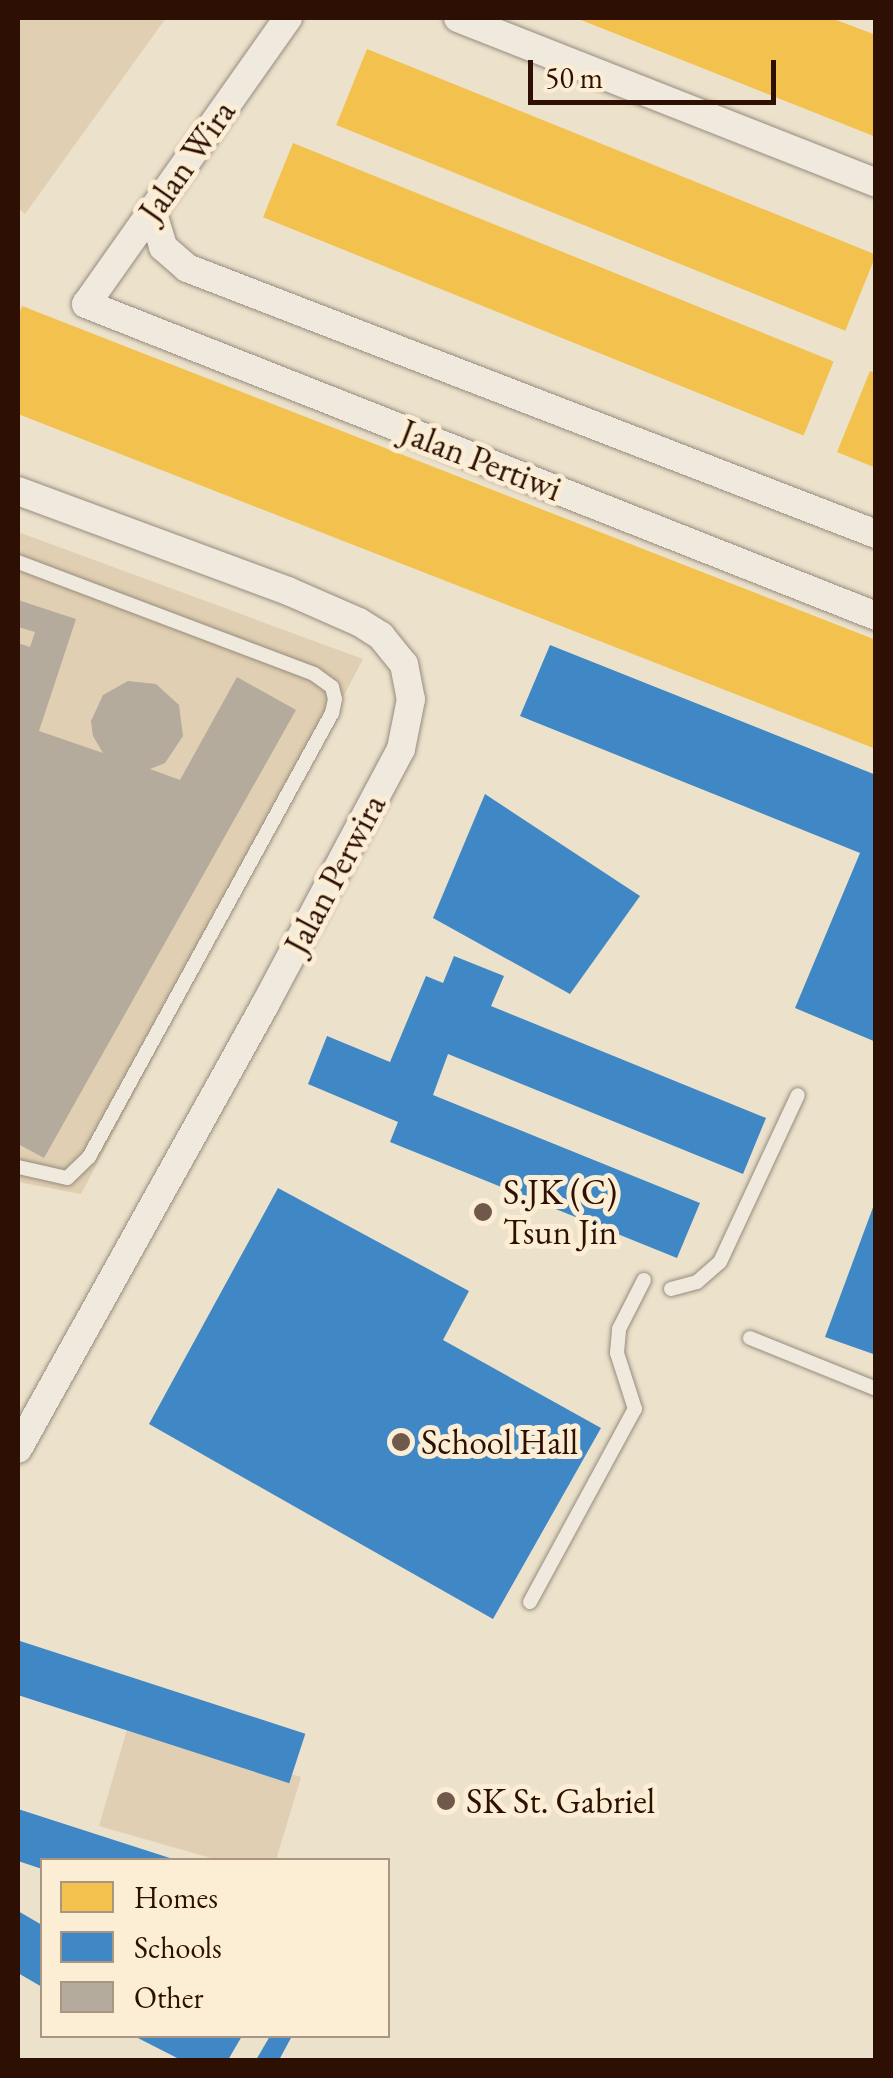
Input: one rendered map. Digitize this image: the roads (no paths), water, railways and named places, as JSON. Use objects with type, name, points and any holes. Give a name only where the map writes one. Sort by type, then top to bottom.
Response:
[{"type":"street","name":"Jalan Wira","points":[[86,304],[288,18]]},
{"type":"street","points":[[458,18],[876,183]]},
{"type":"street","points":[[152,210],[163,247],[187,268],[876,534]]},
{"type":"street","name":"Jalan Pertiwi","points":[[86,304],[876,616]]},
{"type":"street","name":"Jalan Perwira","points":[[18,491],[288,591],[359,622],[381,636],[404,664],[412,700],[401,749],[266,1003],[18,1448]]},
{"type":"lane","points":[[18,562],[314,674],[332,687],[335,699],[332,713],[89,1156],[67,1178],[18,1167]]},
{"type":"lane","points":[[671,1290],[697,1282],[720,1262],[798,1094]]},
{"type":"lane","points":[[530,1602],[636,1409],[617,1353],[620,1330],[644,1280]]},
{"type":"lane","points":[[750,1338],[876,1389]]},
{"type":"place","name":"S.JK (C) Tsun Jin","points":[[483,1212]]},
{"type":"place","name":"School Hall","points":[[401,1442]]},
{"type":"place","name":"SK St. Gabriel","points":[[446,1801]]}]
